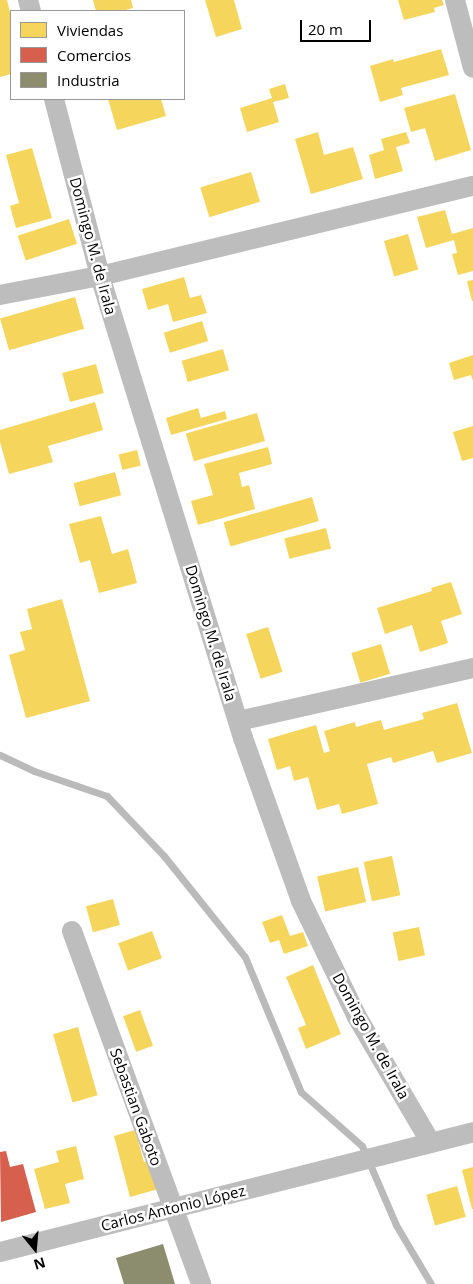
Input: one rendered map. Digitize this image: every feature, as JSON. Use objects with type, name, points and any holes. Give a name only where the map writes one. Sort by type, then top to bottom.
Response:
[{"type":"street","points":[[456,0],[473,68]]},
{"type":"street","name":"Domingo M. de Irala","points":[[54,100],[100,276],[238,721],[301,901],[356,1017],[431,1143]]},
{"type":"street","points":[[0,296],[100,276],[473,186]]},
{"type":"street","points":[[238,721],[473,668]]},
{"type":"street","name":"Sebastian Gaboto","points":[[72,931],[201,1284]]},
{"type":"street","points":[[431,1143],[473,1132]]},
{"type":"street","name":"Carlos Antonio López","points":[[0,1252],[431,1143]]},
{"type":"building: Viviendas","points":[[0,0],[7,0],[10,12],[10,74],[0,77]]},
{"type":"building: Viviendas","points":[[93,0],[131,0],[133,8],[126,10],[96,10]]},
{"type":"building: Viviendas","points":[[205,0],[234,0],[242,29],[216,37]]},
{"type":"building: Viviendas","points":[[398,0],[442,0],[444,5],[434,8],[435,12],[404,20]]},
{"type":"building: Viviendas","points":[[441,49],[449,75],[401,88],[403,95],[380,102],[370,66],[393,59],[394,62]]},
{"type":"building: Viviendas","points":[[285,84],[289,98],[273,102],[279,122],[247,132],[240,108],[272,98],[269,89]]},
{"type":"building: Viviendas","points":[[455,94],[471,150],[435,161],[425,128],[411,132],[404,108]]},
{"type":"building: Viviendas","points":[[108,100],[161,100],[166,116],[117,130]]},
{"type":"building: Viviendas","points":[[318,132],[324,155],[353,147],[363,179],[311,194],[295,139]]},
{"type":"building: Viviendas","points":[[406,132],[410,143],[396,147],[403,171],[375,179],[369,155],[384,150],[381,139]]},
{"type":"building: Viviendas","points":[[32,148],[52,218],[16,228],[10,206],[19,203],[6,155]]},
{"type":"building: Viviendas","points":[[251,172],[260,202],[209,217],[200,187]]},
{"type":"building: Viviendas","points":[[445,210],[452,234],[473,228],[473,271],[458,275],[452,254],[457,253],[454,240],[426,248],[417,217]]},
{"type":"building: Viviendas","points":[[69,219],[77,244],[26,260],[18,236]]},
{"type":"building: Viviendas","points":[[408,234],[418,270],[394,276],[384,241]]},
{"type":"building: Viviendas","points":[[184,277],[190,298],[201,295],[207,313],[173,322],[168,304],[148,310],[142,289]]},
{"type":"building: Viviendas","points":[[473,280],[473,301],[472,301],[467,281]]},
{"type":"building: Viviendas","points":[[75,297],[84,329],[9,350],[0,318]]},
{"type":"building: Viviendas","points":[[202,321],[208,341],[170,353],[164,333]]},
{"type":"building: Viviendas","points":[[223,349],[229,370],[188,382],[182,361]]},
{"type":"building: Viviendas","points":[[473,355],[473,381],[471,375],[454,380],[449,363]]},
{"type":"building: Viviendas","points":[[96,364],[104,393],[70,402],[62,373]]},
{"type":"building: Viviendas","points":[[95,402],[103,430],[48,446],[53,462],[9,474],[0,442],[0,430]]},
{"type":"building: Viviendas","points":[[198,408],[201,418],[225,411],[227,419],[171,435],[166,418]]},
{"type":"building: Viviendas","points":[[257,413],[265,441],[194,461],[186,433]]},
{"type":"building: Viviendas","points":[[473,426],[473,458],[462,461],[453,432]]},
{"type":"building: Viviendas","points":[[268,447],[272,464],[239,473],[242,487],[249,485],[255,509],[198,525],[191,501],[213,495],[204,464]]},
{"type":"building: Viviendas","points":[[137,450],[141,466],[122,470],[119,455]]},
{"type":"building: Viviendas","points":[[115,472],[121,495],[80,506],[73,483]]},
{"type":"building: Viviendas","points":[[312,497],[319,521],[230,546],[224,522]]},
{"type":"building: Viviendas","points":[[101,516],[112,554],[128,549],[137,583],[99,593],[90,560],[80,563],[69,524]]},
{"type":"building: Viviendas","points":[[326,528],[331,548],[289,559],[284,538]]},
{"type":"building: Viviendas","points":[[451,582],[462,614],[441,621],[448,643],[420,652],[412,625],[385,634],[377,608],[432,591],[431,588]]},
{"type":"building: Viviendas","points":[[62,599],[90,701],[26,718],[9,655],[25,650],[20,632],[32,629],[27,609]]},
{"type":"building: Viviendas","points":[[268,627],[283,672],[261,679],[246,634]]},
{"type":"building: Viviendas","points":[[381,644],[390,674],[360,683],[351,653]]},
{"type":"building: Viviendas","points":[[457,703],[472,753],[437,763],[433,751],[393,763],[391,757],[367,764],[378,804],[342,814],[339,804],[317,810],[308,777],[294,781],[290,766],[277,770],[268,739],[316,725],[324,753],[330,751],[324,731],[355,722],[356,727],[381,720],[384,730],[424,719],[422,713]]},
{"type":"building: Viviendas","points":[[392,856],[400,895],[372,901],[364,862]]},
{"type":"building: Viviendas","points":[[358,867],[366,902],[325,912],[317,876]]},
{"type":"building: Viviendas","points":[[113,899],[120,925],[93,932],[86,906]]},
{"type":"building: Viviendas","points":[[282,915],[290,936],[303,932],[308,946],[284,954],[279,940],[270,943],[262,922]]},
{"type":"building: Viviendas","points":[[419,927],[425,955],[399,961],[393,933]]},
{"type":"building: Viviendas","points":[[152,931],[162,958],[128,971],[118,943]]},
{"type":"building: Viviendas","points":[[313,965],[341,1034],[306,1049],[298,1028],[306,1025],[286,977]]},
{"type":"building: Viviendas","points":[[140,1010],[153,1046],[136,1052],[123,1016]]},
{"type":"building: Viviendas","points":[[78,1027],[98,1095],[73,1102],[53,1034]]},
{"type":"building: Viviendas","points":[[135,1130],[144,1162],[153,1159],[162,1188],[130,1197],[114,1136]]},
{"type":"building: Viviendas","points":[[76,1146],[84,1179],[65,1184],[70,1203],[45,1209],[34,1169],[59,1162],[56,1151]]},
{"type":"building: Viviendas","points":[[473,1167],[473,1209],[472,1209],[462,1170]]},
{"type":"building: Viviendas","points":[[457,1186],[466,1217],[435,1226],[426,1195]]},
{"type":"building: Comercios","points":[[6,1151],[10,1167],[23,1164],[36,1212],[1,1222],[0,1152]]},
{"type":"building: Industria","points":[[163,1244],[175,1284],[124,1284],[116,1258]]},
{"type":"waterway","points":[[0,755],[34,771],[107,796],[164,856],[245,957],[301,1092],[362,1146],[396,1225],[431,1284]]}]
